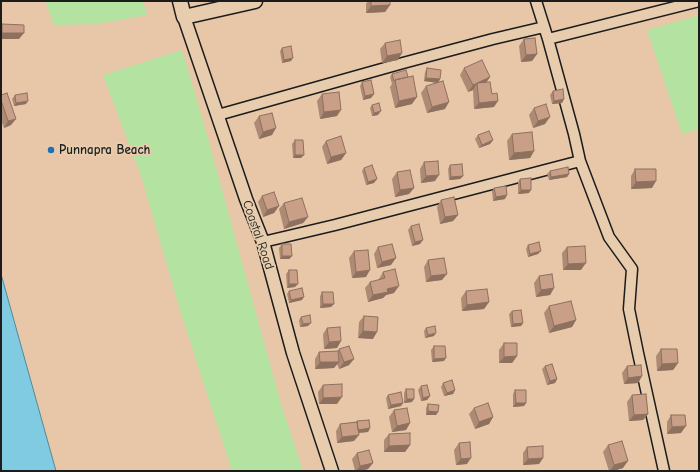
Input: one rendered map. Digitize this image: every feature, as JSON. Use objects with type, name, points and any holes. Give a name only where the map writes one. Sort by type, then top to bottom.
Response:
[{"type":"main road","name":"Coastal Road","points":[[180,1],[184,17]]},
{"type":"main road","points":[[184,17],[255,1]]},
{"type":"street","points":[[536,1],[548,39],[580,161],[609,237],[632,269],[629,309],[664,471]]},
{"type":"street","points":[[548,39],[699,1]]},
{"type":"street","name":"Coastal Road","points":[[184,17],[246,199],[263,242],[293,353],[332,471]]},
{"type":"street","points":[[218,115],[493,39],[544,28]]},
{"type":"street","points":[[263,242],[335,225],[580,161]]},
{"type":"green space","points":[[45,1],[143,1],[147,15],[97,24],[54,25]]},
{"type":"green space","points":[[699,15],[699,129],[682,134],[647,30]]},
{"type":"green space","points":[[182,50],[281,404],[303,471],[232,471],[179,307],[142,179],[103,75]]},
{"type":"water","points":[[1,274],[56,471],[1,471]]},
{"type":"building","points":[[371,1],[390,1],[390,5],[371,6]]},
{"type":"building","points":[[2,24],[24,25],[24,33],[2,33]]},
{"type":"building","points":[[535,38],[537,54],[526,55],[524,39]]},
{"type":"building","points":[[400,40],[402,53],[387,56],[385,43]]},
{"type":"building","points":[[291,46],[293,58],[284,60],[282,48]]},
{"type":"building","points":[[482,60],[490,77],[473,85],[464,68]]},
{"type":"building","points":[[427,68],[441,70],[440,79],[426,78]]},
{"type":"building","points":[[406,70],[408,77],[394,81],[392,74]]},
{"type":"building","points":[[413,76],[417,97],[399,101],[395,80]]},
{"type":"building","points":[[371,80],[374,94],[365,96],[362,82]]},
{"type":"building","points":[[443,81],[449,102],[432,107],[426,86]]},
{"type":"building","points":[[490,82],[492,94],[497,93],[498,101],[479,103],[477,83]]},
{"type":"building","points":[[563,89],[564,99],[554,101],[553,91]]},
{"type":"building","points":[[339,92],[341,110],[324,112],[322,94]]},
{"type":"building","points":[[7,93],[16,119],[8,121],[1,100],[1,95]]},
{"type":"building","points":[[27,93],[28,101],[16,103],[15,95]]},
{"type":"building","points":[[379,103],[381,111],[374,113],[372,105]]},
{"type":"building","points":[[546,104],[550,117],[538,121],[534,108]]},
{"type":"building","points":[[272,113],[276,128],[263,132],[259,116]]},
{"type":"building","points":[[489,131],[493,140],[482,145],[478,135]]},
{"type":"building","points":[[532,132],[534,151],[514,153],[512,134]]},
{"type":"building","points":[[341,136],[346,153],[331,157],[326,141]]},
{"type":"building","points":[[295,140],[303,140],[304,155],[295,155]]},
{"type":"building","points":[[438,161],[439,175],[426,176],[424,162]]},
{"type":"building","points":[[462,164],[463,176],[451,177],[450,165]]},
{"type":"building","points":[[372,165],[377,179],[368,182],[364,168]]},
{"type":"building","points":[[568,167],[569,174],[551,177],[550,171]]},
{"type":"building","points":[[635,169],[656,169],[656,181],[636,182]]},
{"type":"building","points":[[410,170],[414,188],[400,190],[397,172]]},
{"type":"building","points":[[531,178],[531,190],[521,190],[520,179]]},
{"type":"building","points":[[506,186],[507,195],[496,197],[494,188]]},
{"type":"building","points":[[274,192],[279,206],[267,210],[262,196]]},
{"type":"building","points":[[454,197],[458,215],[445,217],[441,200]]},
{"type":"building","points":[[302,198],[308,217],[289,222],[284,203]]},
{"type":"building","points":[[419,224],[423,240],[415,242],[411,226]]},
{"type":"building","points":[[539,242],[541,251],[530,254],[528,245]]},
{"type":"building","points":[[282,244],[291,244],[292,256],[282,256]]},
{"type":"building","points":[[392,244],[396,258],[382,262],[378,247]]},
{"type":"building","points":[[585,246],[586,263],[568,264],[567,247]]},
{"type":"building","points":[[368,250],[370,270],[356,272],[354,251]]},
{"type":"building","points":[[444,258],[447,274],[431,276],[428,260]]},
{"type":"building","points":[[395,269],[399,286],[387,289],[388,292],[373,295],[370,282],[385,278],[383,272]]},
{"type":"building","points":[[289,270],[297,270],[298,284],[289,284]]},
{"type":"building","points":[[552,274],[554,288],[541,290],[539,276]]},
{"type":"building","points":[[302,288],[304,297],[291,300],[289,291]]},
{"type":"building","points":[[487,289],[489,302],[467,305],[466,291]]},
{"type":"building","points":[[322,292],[333,292],[334,304],[323,304]]},
{"type":"building","points":[[571,301],[576,320],[554,326],[549,306]]},
{"type":"building","points":[[521,310],[523,323],[513,324],[512,311]]},
{"type":"building","points":[[310,315],[311,323],[303,324],[301,317]]},
{"type":"building","points":[[364,316],[378,317],[377,332],[363,331]]},
{"type":"building","points":[[435,326],[436,333],[428,335],[426,328]]},
{"type":"building","points":[[340,327],[341,341],[329,342],[327,328]]},
{"type":"building","points":[[504,343],[517,343],[517,356],[504,357]]},
{"type":"building","points":[[349,346],[354,359],[344,362],[339,349]]},
{"type":"building","points":[[434,346],[445,346],[446,358],[434,359]]},
{"type":"building","points":[[661,349],[677,349],[678,363],[662,364]]},
{"type":"building","points":[[338,351],[339,362],[320,362],[319,352]]},
{"type":"building","points":[[552,364],[557,379],[550,381],[545,366]]},
{"type":"building","points":[[641,365],[642,376],[628,378],[627,366]]},
{"type":"building","points":[[452,380],[455,390],[447,393],[443,383]]},
{"type":"building","points":[[342,384],[342,397],[323,398],[323,385]]},
{"type":"building","points":[[427,385],[430,396],[423,398],[421,386]]},
{"type":"building","points":[[406,389],[414,389],[414,399],[407,399]]},
{"type":"building","points":[[515,390],[526,390],[526,403],[516,403]]},
{"type":"building","points":[[401,392],[403,403],[391,405],[388,395]]},
{"type":"building","points":[[646,394],[648,414],[634,415],[632,395]]},
{"type":"building","points":[[488,403],[493,417],[479,422],[474,408]]},
{"type":"building","points":[[428,404],[439,405],[438,412],[428,411]]},
{"type":"building","points":[[407,408],[410,423],[397,426],[394,410]]},
{"type":"building","points":[[671,415],[685,415],[686,426],[672,427]]},
{"type":"building","points":[[369,420],[370,428],[358,430],[357,421]]},
{"type":"building","points":[[357,422],[359,435],[342,437],[340,424]]},
{"type":"building","points":[[410,433],[410,445],[389,446],[389,434]]},
{"type":"building","points":[[622,441],[628,461],[614,465],[608,445]]},
{"type":"building","points":[[470,442],[471,458],[461,459],[459,443]]},
{"type":"building","points":[[543,446],[543,458],[528,459],[527,447]]},
{"type":"building","points":[[369,450],[373,463],[360,466],[357,453]]},
{"type":"place","name":"Punnapra Beach","points":[[51,150]]}]
